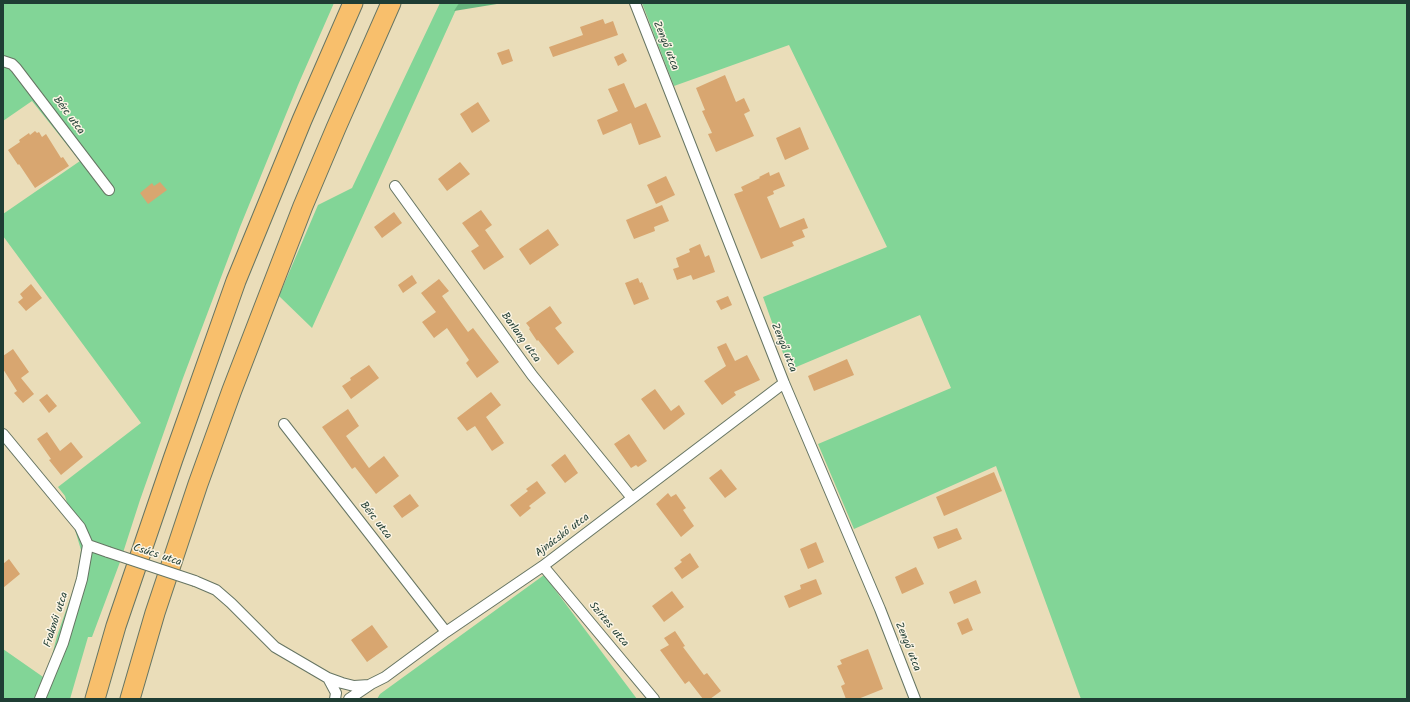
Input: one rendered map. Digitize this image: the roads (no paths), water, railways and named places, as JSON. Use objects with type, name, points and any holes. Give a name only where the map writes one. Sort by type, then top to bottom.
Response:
[{"type":"highway","points":[[95,699],[124,603],[236,281],[302,120],[353,3]]},
{"type":"highway","points":[[130,699],[155,613],[232,390],[303,206],[391,3]]},
{"type":"street","name":"Zengő utca","points":[[635,3],[784,383],[880,609],[915,699]]},
{"type":"street","name":"Bérc utca","points":[[4,61],[12,64],[16,68],[109,190]]},
{"type":"street","name":"Barlang utca","points":[[395,186],[532,375],[632,498]]},
{"type":"street","name":"Ajnácskő utca","points":[[349,699],[371,684],[385,677],[446,632],[543,566],[784,383]]},
{"type":"street","name":"Bérc utca","points":[[284,424],[446,632]]},
{"type":"street","points":[[3,434],[80,527],[88,546]]},
{"type":"street","name":"Csúcs utca","points":[[88,546],[195,581],[216,590],[274,646],[328,678],[342,684],[354,686],[371,684]]},
{"type":"street","name":"Fraknói utca","points":[[40,699],[67,629],[82,579],[88,546]]},
{"type":"street","name":"Szirtes utca","points":[[543,566],[654,699]]},
{"type":"street","points":[[328,678],[336,693],[335,699]]}]
